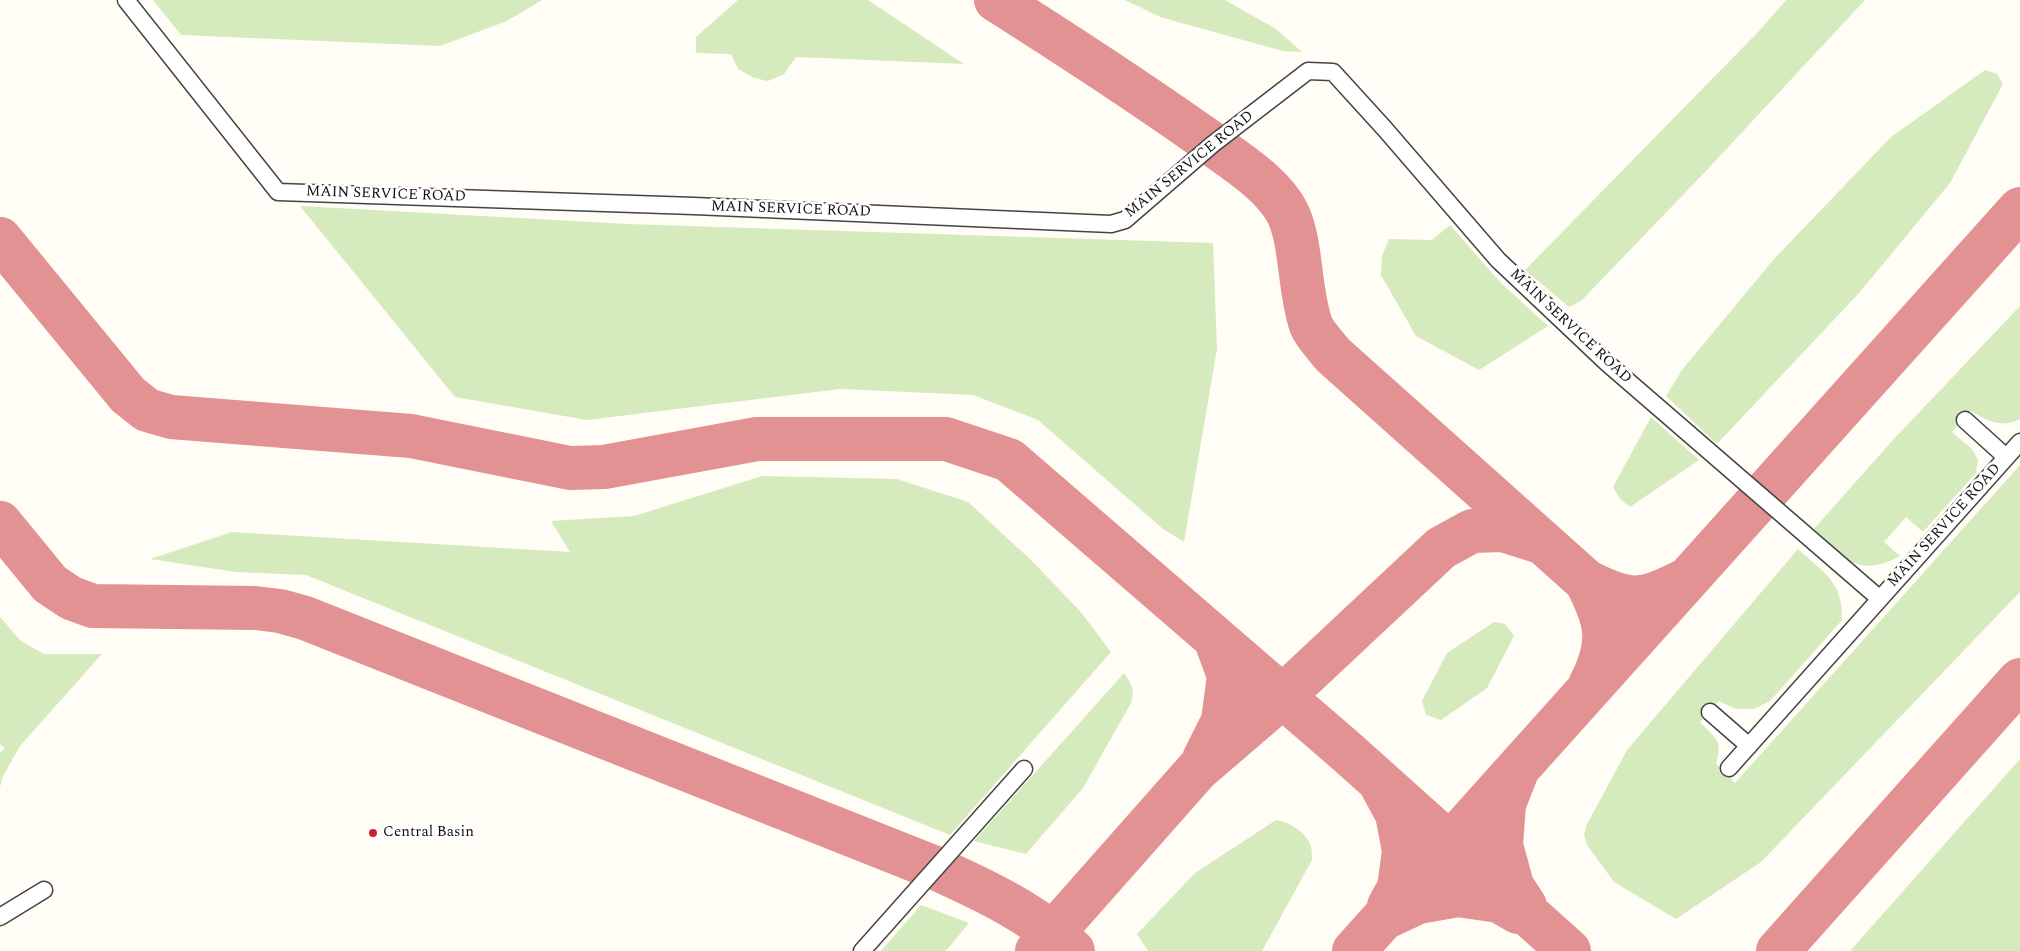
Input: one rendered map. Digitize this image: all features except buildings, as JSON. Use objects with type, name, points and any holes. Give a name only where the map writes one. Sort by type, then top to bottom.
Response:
[{"type":"lane","name":"MAIN SERVICE ROAD","points":[[126,0],[278,192],[694,206],[1111,224],[1125,220],[1213,144],[1308,70],[1333,72],[1397,142],[1498,260],[1607,363],[1880,599],[2020,442]]},
{"type":"lane","points":[[1965,420],[2006,457]]},
{"type":"lane","points":[[1729,768],[1880,599]]},
{"type":"lane","points":[[1710,712],[1749,746]]},
{"type":"lane","points":[[862,951],[1024,769]]},
{"type":"lane","points":[[0,917],[44,890]]},
{"type":"green space","points":[[153,0],[542,0],[507,21],[440,46],[181,35]]},
{"type":"green space","points":[[738,0],[868,0],[964,64],[796,57],[784,74],[768,81],[754,78],[738,69],[731,54],[696,53],[696,37]]},
{"type":"green space","points":[[1125,0],[1225,0],[1276,29],[1302,52],[1283,51],[1160,17]]},
{"type":"green space","points":[[1786,0],[1865,0],[1705,172],[1581,301],[1569,307],[1525,270],[1760,30]]},
{"type":"green space","points":[[1985,70],[1997,74],[2003,84],[1950,183],[1859,293],[1717,444],[1666,396],[1682,370],[1774,259],[1891,137]]},
{"type":"green space","points":[[300,206],[627,224],[1213,243],[1217,349],[1184,542],[1163,529],[1038,420],[973,395],[840,389],[587,420],[455,397]]},
{"type":"green space","points":[[1450,225],[1501,283],[1548,326],[1479,370],[1416,336],[1381,275],[1382,256],[1389,239],[1432,240]]},
{"type":"green space","points":[[2020,306],[2020,419],[2013,422],[2000,423],[1988,420],[1970,411],[1952,432],[1973,450],[1978,460],[1976,473],[1923,532],[1906,517],[1884,542],[1900,556],[1888,562],[1869,566],[1850,561],[1814,529],[1892,441]]},
{"type":"green space","points":[[1651,417],[1699,460],[1630,507],[1620,499],[1613,487]]},
{"type":"green space","points":[[2020,465],[2020,592],[1761,862],[1676,919],[1614,882],[1587,845],[1584,835],[1586,826],[1627,750],[1798,549],[1824,572],[1835,587],[1839,596],[1842,620],[1770,701],[1754,709],[1736,709],[1719,701],[1700,722],[1717,740],[1719,749],[1716,764],[1735,783]]},
{"type":"green space","points":[[762,476],[897,479],[968,502],[1031,560],[1080,611],[1111,652],[950,835],[306,575],[236,572],[150,559],[232,532],[570,552],[551,521],[634,516]]},
{"type":"green space","points":[[0,617],[21,641],[44,654],[102,654],[20,746],[3,776],[0,787],[0,753],[5,748],[0,744]]},
{"type":"green space","points":[[1494,622],[1505,624],[1514,636],[1487,688],[1441,720],[1426,715],[1422,701],[1447,653]]},
{"type":"green space","points":[[1124,673],[1132,687],[1131,703],[1083,788],[1026,854],[974,841]]},
{"type":"green space","points":[[2020,759],[2020,951],[1850,951]]},
{"type":"green space","points":[[1276,820],[1287,823],[1306,837],[1311,847],[1312,860],[1262,951],[1148,951],[1137,934],[1195,873]]},
{"type":"green space","points":[[921,905],[969,923],[946,951],[881,951]]},
{"type":"taxiway","points":[[996,0],[1153,103],[1262,182],[1281,203],[1293,226],[1304,298],[1311,325],[1333,355],[1586,581]]},
{"type":"taxiway","points":[[1354,951],[2020,209]]},
{"type":"taxiway","points":[[0,239],[128,395],[147,410],[171,417],[411,436],[570,468],[604,467],[757,439],[946,439],[1009,460],[1347,752],[1569,951]]},
{"type":"taxiway","points":[[0,523],[50,584],[71,598],[93,606],[255,608],[280,611],[305,618],[935,868],[990,894],[1026,914],[1073,951]]},
{"type":"taxiway","points":[[1037,951],[1198,769],[1283,696],[1441,548],[1472,531],[1503,530],[1541,542]]},
{"type":"taxiway","points":[[1590,685],[1602,657],[1604,632],[1599,608],[1586,581],[1614,594],[1636,597],[1658,593],[1686,580]]},
{"type":"taxiway","points":[[1204,759],[1223,721],[1229,676],[1215,638]]},
{"type":"taxiway","points":[[1778,951],[2020,680]]},
{"type":"taxiway","points":[[1517,771],[1504,804],[1501,845],[1512,886],[1525,906]]},
{"type":"taxiway","points":[[1382,786],[1397,814],[1404,851],[1399,888],[1389,906]]},
{"type":"taxiway","points":[[1386,917],[1418,902],[1458,895],[1499,901],[1518,912]]},
{"type":"place","name":"Central Basin","points":[[373,833]]}]
